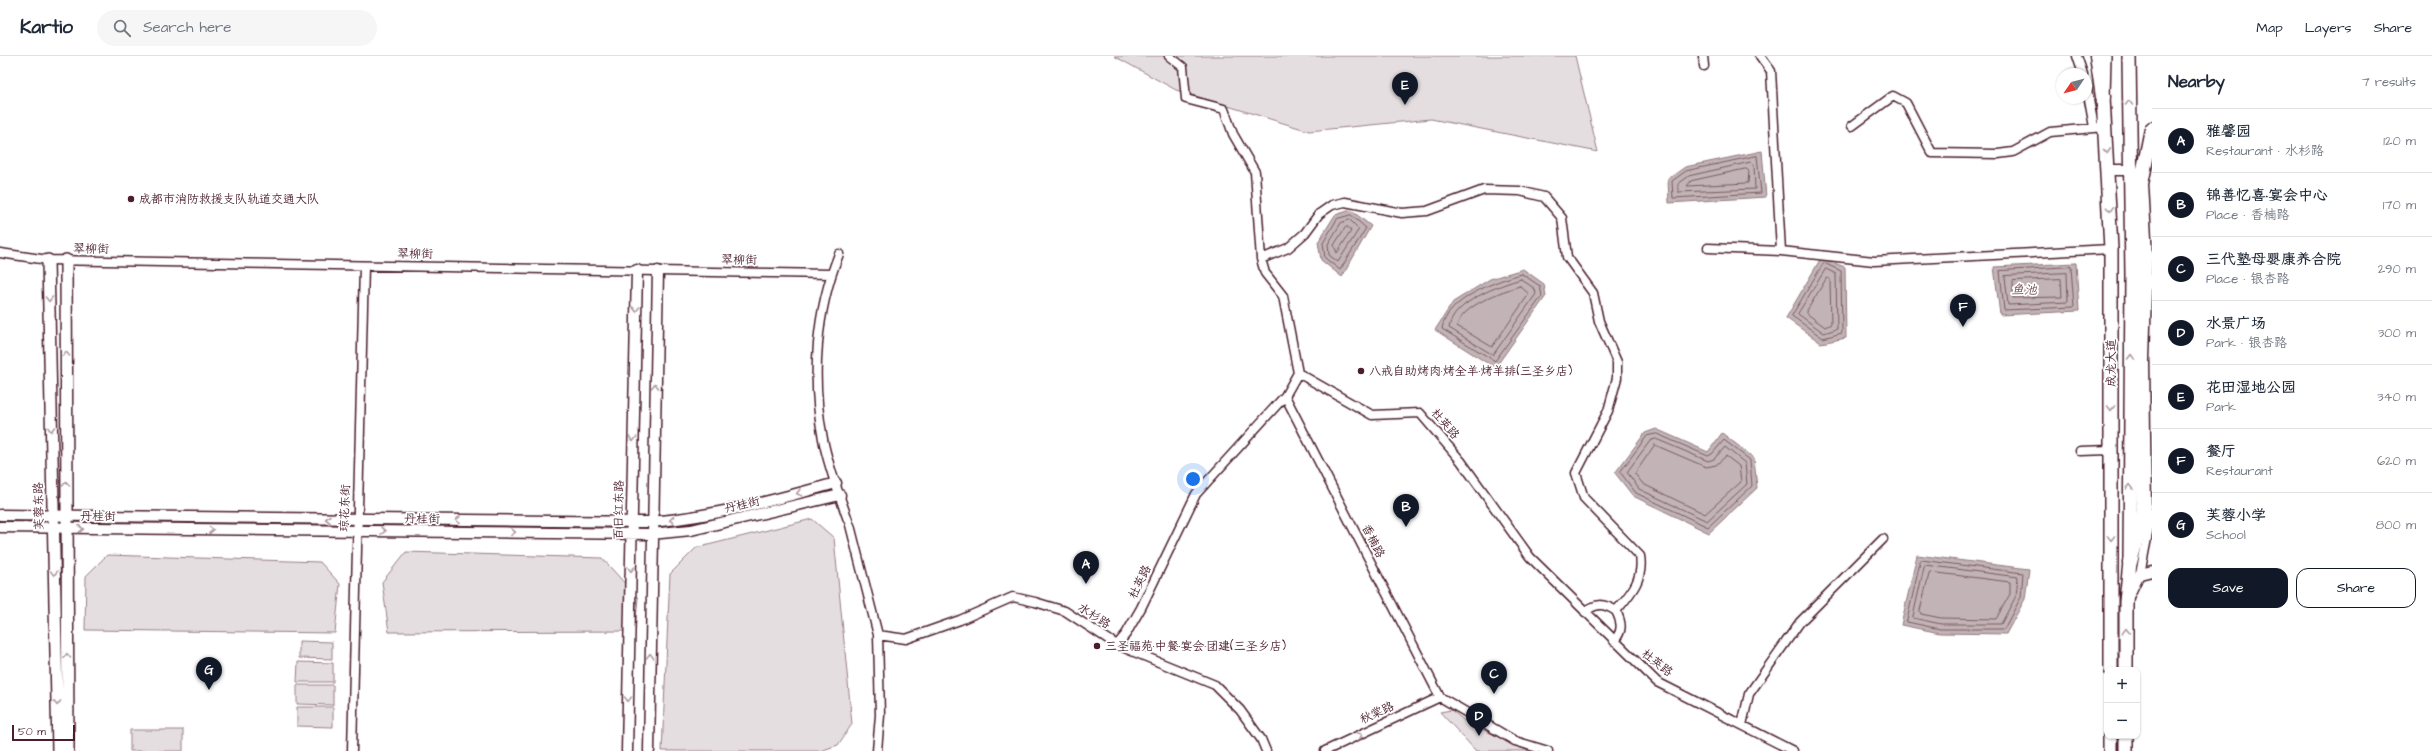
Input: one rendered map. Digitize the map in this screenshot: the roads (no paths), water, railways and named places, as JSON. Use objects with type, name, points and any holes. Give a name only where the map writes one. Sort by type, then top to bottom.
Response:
[{"type":"highway","points":[[2097,56],[2103,97]]},
{"type":"highway","name":"成龙大道","points":[[2104,56],[2103,97],[2099,127],[2108,170],[2112,249],[2111,667]]},
{"type":"highway","name":"成龙大道","points":[[2126,667],[2126,602],[2130,562],[2132,275],[2129,170],[2129,56]]},
{"type":"highway","points":[[2130,562],[2144,511],[2142,360],[2145,257],[2141,184],[2152,129]]},
{"type":"highway","points":[[2110,739],[2110,751]]},
{"type":"highway","points":[[2126,739],[2126,751]]},
{"type":"main road","name":"芙蓉东路","points":[[48,260],[58,751]]},
{"type":"main road","points":[[66,260],[68,751]]},
{"type":"street","points":[[1169,56],[1183,67],[1186,99],[1224,110],[1233,134],[1255,172],[1261,259],[1265,273],[1283,296],[1298,373]]},
{"type":"street","points":[[1703,56],[1704,66]]},
{"type":"street","points":[[1760,56],[1771,71],[1781,251]]},
{"type":"street","points":[[2077,56],[2081,68]]},
{"type":"street","points":[[1852,126],[1893,96],[1906,104],[1932,153],[1998,154],[2013,152],[2050,132],[2099,127],[2092,104]]},
{"type":"street","points":[[2108,170],[2129,170]]},
{"type":"street","points":[[1261,259],[1288,248],[1305,233],[1319,214],[1332,206],[1345,202],[1402,213],[1427,211],[1484,190],[1520,191],[1544,198],[1562,218],[1567,257],[1592,293],[1598,321],[1617,362],[1617,378],[1608,411],[1576,473],[1584,498],[1640,556],[1642,569],[1635,588],[1616,611]]},
{"type":"street","points":[[1708,248],[1781,251],[1874,261],[2112,249]]},
{"type":"street","name":"翠柳街","points":[[0,253],[48,260],[831,274]]},
{"type":"street","points":[[839,254],[831,274],[823,316],[816,385],[823,440],[849,522],[878,635],[880,715],[877,751]]},
{"type":"street","name":"琼花东街","points":[[352,751],[356,520],[364,266]]},
{"type":"street","name":"百日红东路","points":[[627,751],[637,270]]},
{"type":"street","points":[[649,751],[651,534],[658,271]]},
{"type":"street","name":"杜英路","points":[[1117,645],[1126,634],[1141,608],[1196,494],[1285,396],[1298,373],[1372,415],[1420,413],[1461,461],[1530,557],[1657,682],[1793,751]]},
{"type":"street","name":"香楠路","points":[[1285,396],[1440,696]]},
{"type":"street","points":[[2080,451],[2111,450]]},
{"type":"street","name":"丹桂街","points":[[0,516],[53,518],[652,522],[703,517],[751,506],[836,483]]},
{"type":"street","name":"丹桂街","points":[[0,527],[53,529],[651,534],[691,530],[840,495]]},
{"type":"street","points":[[2126,602],[2140,574],[2152,513]]},
{"type":"street","points":[[1742,725],[1749,694],[1800,622],[1883,539]]},
{"type":"street","points":[[2140,574],[2152,571]]},
{"type":"street","name":"水杉路","points":[[878,635],[906,639],[960,620],[1013,597],[1065,611],[1117,645],[1215,685],[1240,710],[1261,739],[1266,751]]},
{"type":"street","points":[[1585,612],[1595,605],[1603,604],[1616,611],[1621,628],[1620,635],[1614,641]]},
{"type":"street","points":[[1440,696],[1514,741],[1548,751]]},
{"type":"street","name":"秋棠路","points":[[1325,751],[1440,696]]},
{"type":"water","points":[[1762,151],[1766,197],[1669,203],[1668,179],[1685,167]]},
{"type":"water","points":[[1351,210],[1371,226],[1342,277],[1321,260],[1318,242],[1335,215]]},
{"type":"water","points":[[1821,258],[1845,267],[1846,338],[1821,343],[1786,318]]},
{"type":"water","name":"鱼池","points":[[2076,263],[2079,311],[2000,315],[1994,267]]},
{"type":"water","points":[[1523,269],[1544,284],[1546,296],[1495,368],[1435,330],[1453,302],[1490,279]]},
{"type":"water","points":[[1656,429],[1708,452],[1722,433],[1754,458],[1757,488],[1709,533],[1633,496],[1615,473],[1645,433]]},
{"type":"water","points":[[1917,555],[2029,569],[2025,599],[2006,634],[1940,633],[1901,625]]},
{"type":"place","name":"花田湿地公园","points":[[1405,105]]},
{"type":"place","name":"成都市消防救援支队轨道交通大队","points":[[131,199]]},
{"type":"place","name":"餐厅","points":[[1963,327]]},
{"type":"place","name":"八戒自助烤肉·烤全羊·烤羊排(三圣乡店)","points":[[1361,371]]},
{"type":"place","name":"锦善忆喜·宴会中心","points":[[1406,527]]},
{"type":"place","name":"雅馨园","points":[[1086,584]]},
{"type":"place","name":"三圣福苑·中餐·宴会·团建(三圣乡店)","points":[[1097,646]]},
{"type":"place","name":"芙蓉小学","points":[[209,690]]},
{"type":"place","name":"三代塾母婴康养合院","points":[[1494,694]]},
{"type":"place","name":"水景广场","points":[[1479,736]]}]
